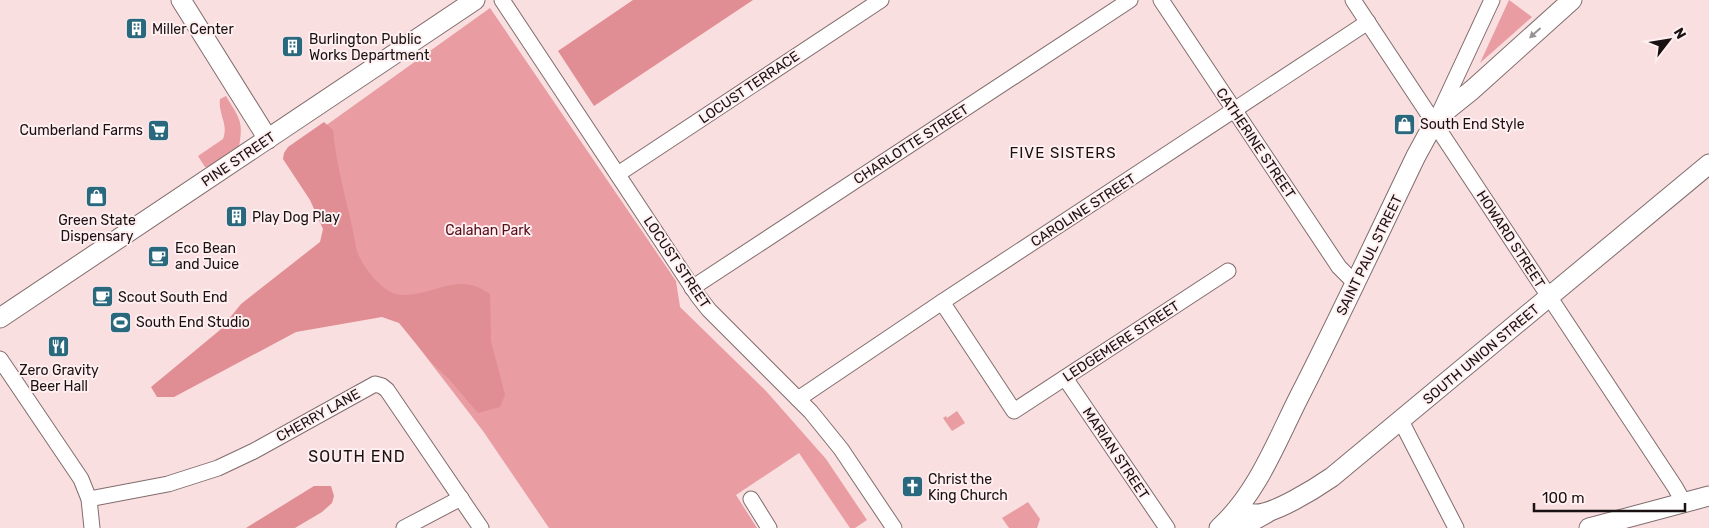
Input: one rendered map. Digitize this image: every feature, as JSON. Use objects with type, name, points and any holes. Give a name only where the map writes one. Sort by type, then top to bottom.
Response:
[{"type":"main road","points":[[181,0],[268,139]]},
{"type":"main road","name":"PINE STREET","points":[[0,318],[475,0]]},
{"type":"main road","points":[[1434,123],[1572,0]]},
{"type":"main road","name":"SAINT PAUL STREET","points":[[1219,528],[1239,507],[1268,459],[1416,156],[1434,123]]},
{"type":"main road","name":"SOUTH UNION STREET","points":[[1239,507],[1252,514],[1270,511],[1332,478],[1709,164]]},
{"type":"main road","points":[[1588,528],[1709,496]]},
{"type":"main road","points":[[1240,528],[1270,511]]},
{"type":"street","name":"LOCUST STREET","points":[[502,0],[692,288],[709,310],[798,399],[841,449],[894,528]]},
{"type":"street","name":"LOCUST TERRACE","points":[[618,174],[881,0]]},
{"type":"street","name":"CHARLOTTE STREET","points":[[692,288],[1130,0]]},
{"type":"street","name":"CATHERINE STREET","points":[[1162,0],[1339,268],[1355,283]]},
{"type":"street","name":"HOWARD STREET","points":[[1354,0],[1684,503]]},
{"type":"street","name":"SAINT PAUL STREET","points":[[1434,123],[1492,0]]},
{"type":"street","name":"CAROLINE STREET","points":[[798,399],[1368,22]]},
{"type":"street","name":"LEDGEMERE STREET","points":[[942,302],[1014,411],[1228,270]]},
{"type":"street","points":[[0,359],[77,473],[89,498],[92,528]]},
{"type":"street","name":"MARIAN STREET","points":[[1065,378],[1167,528]]},
{"type":"street","name":"CHERRY LANE","points":[[89,498],[168,484],[218,468],[254,451],[375,384],[382,386],[386,390],[481,528]]},
{"type":"street","points":[[1401,421],[1456,528]]},
{"type":"street","points":[[404,528],[460,498]]},
{"type":"street","points":[[750,499],[769,528]]},
{"type":"green space","points":[[1509,0],[1532,17],[1480,63]]},
{"type":"green space","name":"Calahan Park","points":[[490,8],[676,281],[680,307],[766,391],[826,459],[867,520],[855,528],[850,528],[799,453],[736,495],[757,528],[549,528],[483,431],[384,302],[293,149]]},
{"type":"green space","points":[[226,96],[241,125],[239,147],[209,167],[205,167],[198,156],[223,139],[225,129],[220,110],[220,99]]},
{"type":"green space","points":[[957,411],[965,423],[952,431],[943,418],[946,416],[947,418]]},
{"type":"green space","points":[[1028,502],[1040,519],[1037,528],[1009,528],[1002,518]]},
{"type":"shaded area","points":[[633,0],[753,0],[594,106],[558,51]]},
{"type":"shaded area","points":[[324,122],[333,130],[338,167],[357,252],[378,283],[390,292],[403,295],[426,292],[457,284],[478,287],[490,294],[491,341],[505,395],[500,407],[478,413],[449,379],[432,363],[399,323],[382,317],[296,332],[174,397],[157,397],[151,387],[220,330],[241,304],[320,242],[323,229],[310,200],[283,159],[288,147]]},
{"type":"shaded area","points":[[314,486],[331,486],[334,496],[332,503],[322,512],[295,528],[246,528]]},
{"type":"place","name":"Miller Center","points":[[136,29]]},
{"type":"place","name":"Burlington Public Works Department","points":[[293,47]]},
{"type":"place","name":"South End Style","points":[[1404,124]]},
{"type":"place","name":"Cumberland Farms","points":[[159,130]]},
{"type":"place","name":"Green State Dispensary","points":[[97,197]]},
{"type":"place","name":"Play Dog Play","points":[[236,217]]},
{"type":"place","name":"Eco Bean and Juice","points":[[159,256]]},
{"type":"place","name":"Scout South End","points":[[102,297]]},
{"type":"place","name":"South End Studio","points":[[120,322]]},
{"type":"place","name":"Zero Gravity Beer Hall","points":[[59,347]]},
{"type":"place","name":"Christ the King Church","points":[[912,487]]},
{"type":"district","name":"FIVE SISTERS","points":[[1063,153]]},
{"type":"district","name":"SOUTH END","points":[[357,456]]}]
